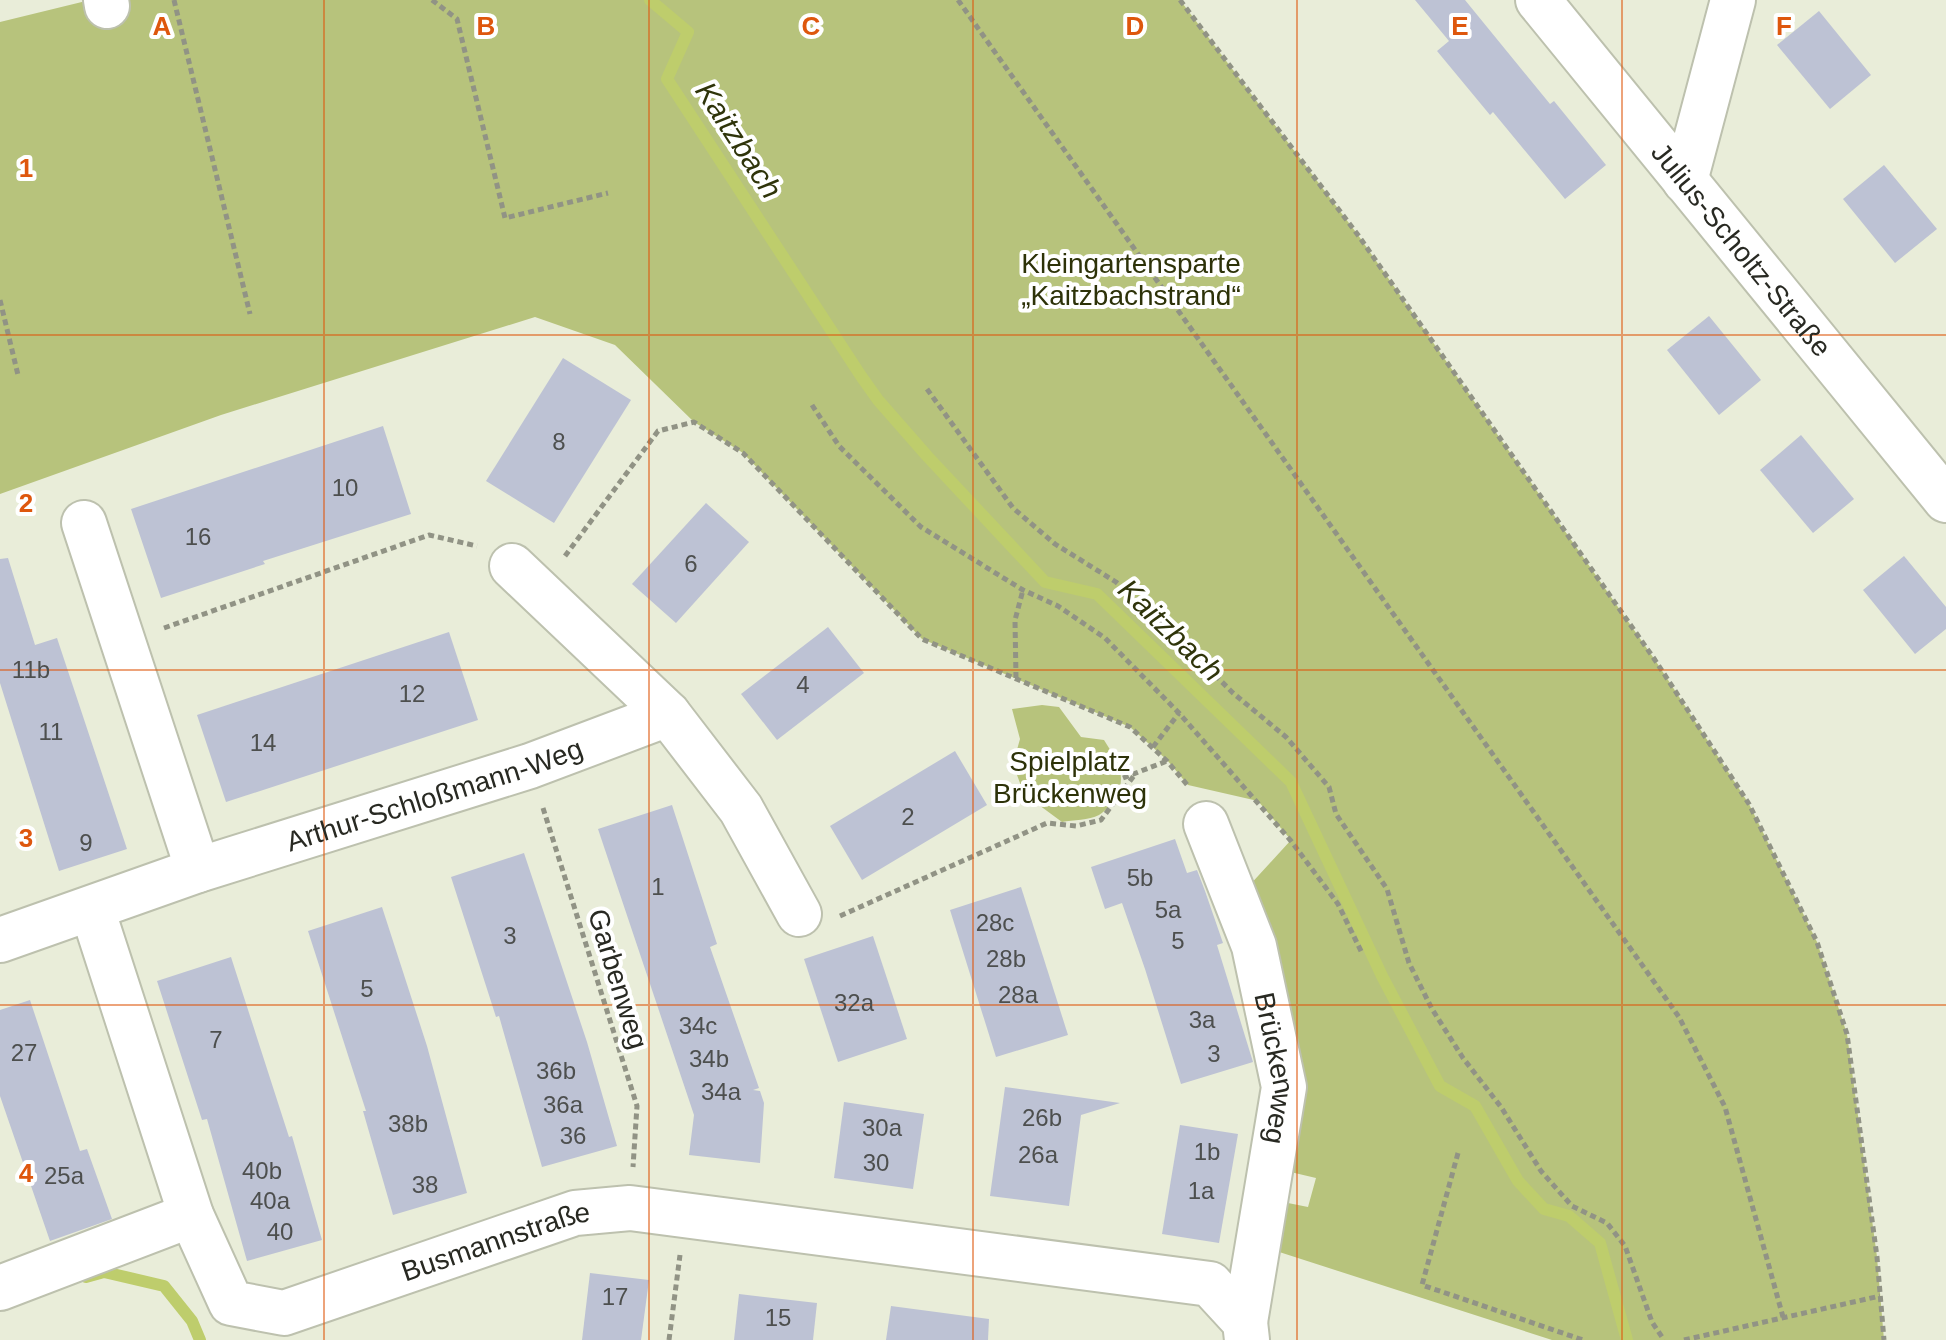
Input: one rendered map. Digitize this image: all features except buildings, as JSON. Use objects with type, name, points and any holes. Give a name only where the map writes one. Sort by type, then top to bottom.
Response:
[{"type":"street","name":"Julius-Scholtz-Straße","points":[[1538,0],[1946,500]]},
{"type":"street","points":[[1685,181],[1733,0]]},
{"type":"street","points":[[84,523],[198,870]]},
{"type":"street","points":[[526,578],[668,714],[741,809],[799,914]]},
{"type":"street","name":"Arthur-Schloßmann-Weg","points":[[92,909],[198,870],[530,766],[668,714]]},
{"type":"street","name":"Brückenweg","points":[[1206,824],[1254,946],[1284,1087],[1246,1331]]},
{"type":"street","points":[[0,940],[92,909]]},
{"type":"street","name":"Busmannstraße","points":[[92,909],[191,1215],[231,1303],[284,1313],[575,1213],[630,1208],[1210,1284],[1246,1331]]},
{"type":"street","points":[[0,1288],[191,1215]]},
{"type":"path","points":[[174,0],[250,314]]},
{"type":"path","points":[[432,0],[457,19],[505,218],[608,193]]},
{"type":"path","points":[[958,0],[1679,1017],[1725,1107],[1783,1317]]},
{"type":"path","points":[[1180,0],[1358,235],[1655,660],[1749,804],[1817,942],[1847,1034],[1877,1257],[1884,1340]]},
{"type":"path","points":[[0,300],[18,375]]},
{"type":"path","points":[[927,389],[1013,508],[1055,544],[1116,582],[1163,623],[1233,693],[1286,737],[1329,787],[1336,814],[1387,889],[1409,963],[1432,1009],[1463,1058],[1501,1107],[1541,1171],[1572,1206],[1607,1223],[1625,1246],[1652,1322],[1664,1340]]},
{"type":"path","points":[[812,405],[839,446],[921,527],[1023,590],[1058,606],[1105,638],[1179,713],[1291,841],[1338,904],[1362,953]]},
{"type":"path","points":[[122,643],[429,535],[491,550],[526,578],[658,431],[694,422],[743,453],[922,639],[1130,727],[1188,785],[1206,824]]},
{"type":"path","points":[[1016,678],[1015,620],[1023,590]]},
{"type":"path","points":[[1051,705],[1055,695]]},
{"type":"path","points":[[1152,748],[1179,713]]},
{"type":"path","points":[[1123,778],[1167,761]]},
{"type":"path","name":"Garbenweg","points":[[530,766],[637,1106],[630,1208]]},
{"type":"path","points":[[799,914],[823,924],[1047,823],[1076,826],[1101,820],[1136,773]]},
{"type":"path","points":[[1458,1153],[1422,1285],[1583,1340]]},
{"type":"path","points":[[669,1340],[685,1215]]},
{"type":"path","points":[[1684,1340],[1880,1296]]},
{"type":"green space","name":"Kleingartensparte „Kaitzbachstrand“","points":[[90,0],[1180,0],[1358,235],[1655,660],[1749,804],[1817,942],[1847,1034],[1877,1257],[1884,1340],[1552,1340],[1270,1249],[1278,1201],[1308,1207],[1316,1178],[1282,1170],[1236,900],[1291,840],[1258,801],[1188,785],[1167,760],[1130,727],[922,639],[743,453],[694,422],[615,345],[535,317],[221,415],[0,494],[0,22]]},
{"type":"green space","name":"Spielplatz Brückenweg","points":[[1042,705],[1059,707],[1081,737],[1104,740],[1116,761],[1121,774],[1119,789],[1111,804],[1099,815],[1062,822],[1024,794],[1013,764],[1020,739],[1012,709]]},
{"type":"waterway","name":"Kaitzbach","points":[[650,0],[688,32],[667,79],[878,400],[1045,582],[1097,594],[1291,782],[1382,976],[1440,1086],[1475,1106],[1518,1181],[1544,1209],[1569,1216],[1600,1243],[1627,1340]]},
{"type":"waterway","points":[[86,1277],[104,1272],[164,1286],[192,1321],[200,1340]]}]
